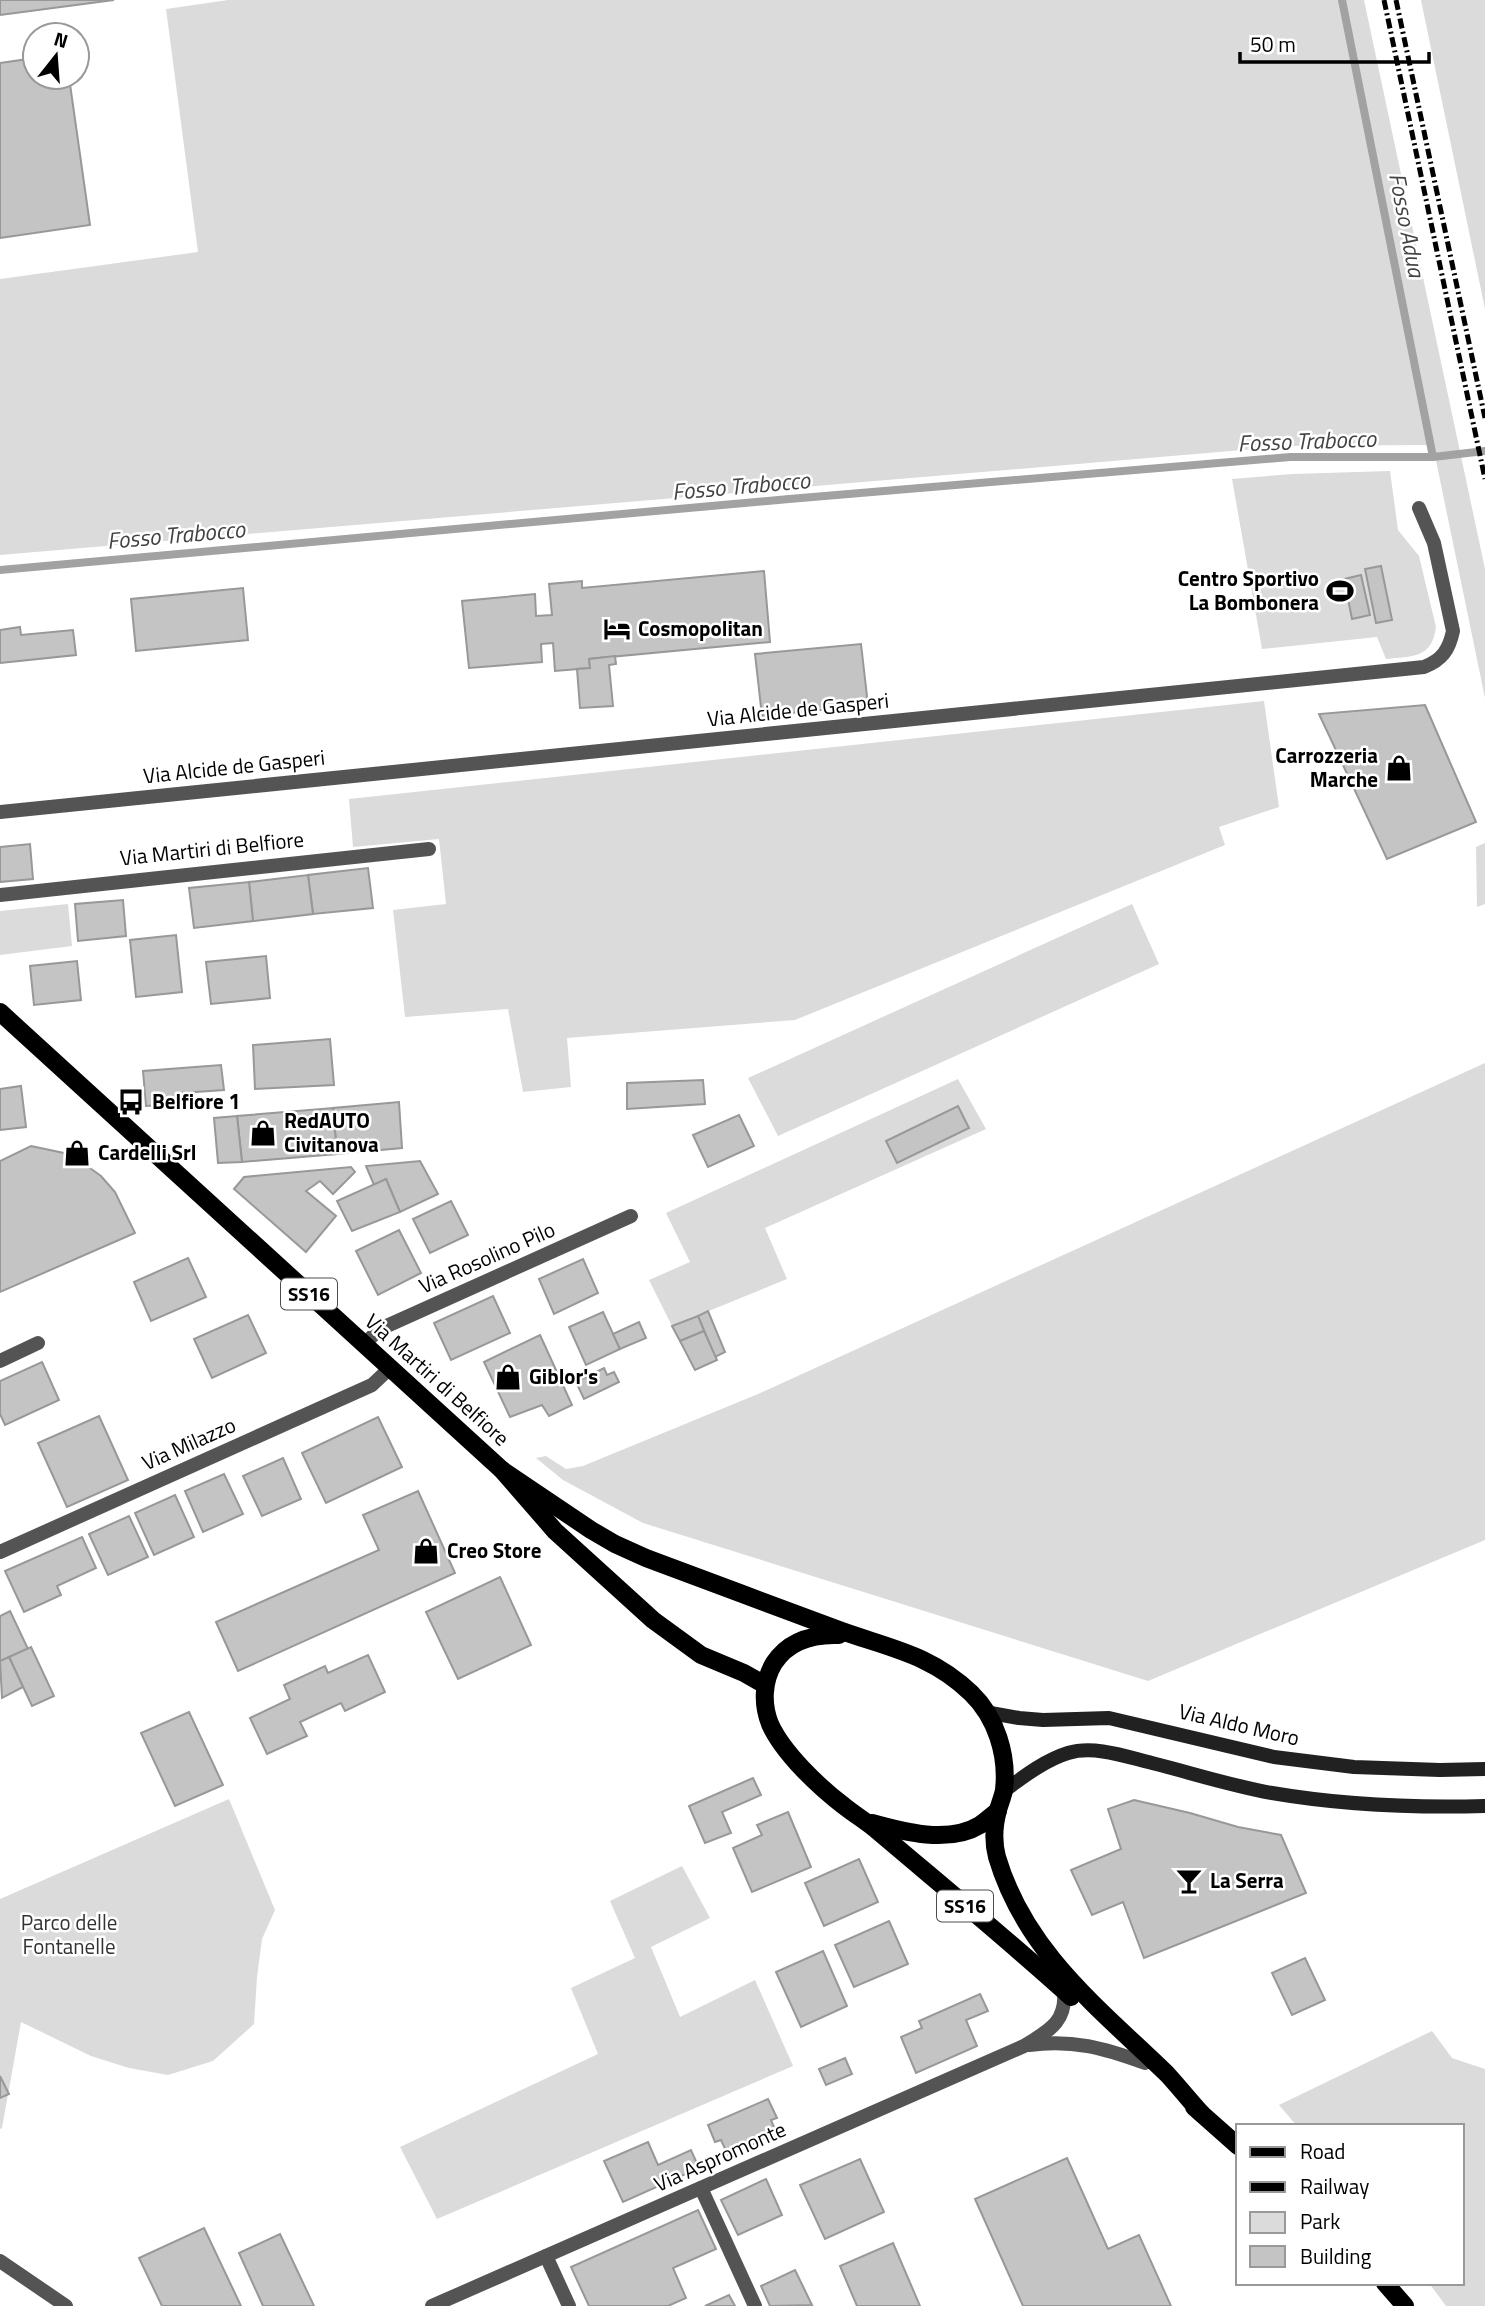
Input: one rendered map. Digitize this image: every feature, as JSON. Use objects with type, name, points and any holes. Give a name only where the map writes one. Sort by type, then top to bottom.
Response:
[{"type":"main road","name":"Via Martiri di Belfiore","points":[[0,1012],[502,1470],[555,1531],[653,1620],[701,1655],[765,1685],[783,1651],[797,1642],[821,1634],[855,1636]]},
{"type":"main road","name":"Via Martiri di Belfiore","points":[[502,1470],[615,1544],[855,1636],[911,1653],[944,1671],[972,1694],[995,1729],[1005,1762],[1004,1791],[998,1811]]},
{"type":"main road","name":"SS16","points":[[765,1685],[765,1706],[771,1724],[785,1747],[822,1788],[865,1821],[1064,1990],[1236,2144]]},
{"type":"main road","name":"SS16","points":[[865,1821],[913,1832],[956,1833],[979,1825],[998,1811]]},
{"type":"main road","name":"SS16","points":[[998,1811],[995,1843],[1007,1888],[1041,1946],[1086,1998],[1169,2076],[1202,2114]]},
{"type":"main road","points":[[1387,2285],[1405,2306]]},
{"type":"street","name":"Via Alcide de Gasperi","points":[[0,811],[1423,667],[1440,659],[1451,641],[1453,631],[1434,542],[1419,508]]},
{"type":"street","name":"Via Martiri di Belfiore","points":[[0,895],[429,849]]},
{"type":"street","name":"Via Rosolino Pilo","points":[[363,1344],[380,1329],[631,1216]]},
{"type":"street","points":[[0,1360],[37,1343]]},
{"type":"street","name":"Via Milazzo","points":[[0,1552],[372,1385],[390,1368]]},
{"type":"street","name":"Via Aldo Moro","points":[[985,1712],[1043,1720],[1109,1718],[1274,1758],[1354,1767],[1485,1769]]},
{"type":"street","points":[[1004,1791],[1031,1772],[1069,1753],[1097,1751],[1270,1793],[1342,1803],[1417,1808],[1485,1806]]},
{"type":"street","name":"Via Aspromonte","points":[[432,2306],[1024,2046],[1058,2022],[1065,2002],[1064,1990]]},
{"type":"street","name":"Via Aspromonte","points":[[1024,2046],[1054,2042],[1074,2043],[1107,2049],[1144,2063]]},
{"type":"street","points":[[701,2188],[755,2306]]},
{"type":"street","points":[[546,2256],[569,2306]]},
{"type":"street","points":[[0,2261],[66,2306]]},
{"type":"green space","points":[[228,0],[1364,0],[1485,569],[1485,698],[1433,446],[1425,445],[1290,446],[0,555],[0,279],[198,252],[166,9]]},
{"type":"green space","points":[[1421,0],[1485,0],[1485,309]]},
{"type":"green space","name":"Centro Sportivo La Bombonera","points":[[1390,471],[1398,530],[1419,556],[1436,627],[1430,645],[1419,654],[1386,659],[1377,637],[1262,649],[1232,479]]},
{"type":"green space","points":[[1264,701],[1279,807],[1219,827],[1225,845],[795,1020],[567,1038],[571,1087],[523,1092],[508,1009],[405,1017],[393,910],[446,904],[439,839],[353,847],[349,799]]},
{"type":"green space","points":[[1485,843],[1485,904],[1477,907],[1476,847]]},
{"type":"green space","points":[[68,904],[72,946],[0,955],[0,911]]},
{"type":"green space","points":[[1132,904],[1159,964],[778,1136],[748,1078]]},
{"type":"green space","points":[[1485,1063],[1485,1540],[1148,1681],[643,1523],[563,1480],[536,1458],[546,1456],[566,1469],[583,1466],[758,1394]]},
{"type":"green space","points":[[958,1079],[986,1129],[765,1228],[787,1279],[672,1326],[649,1280],[690,1262],[666,1213]]},
{"type":"green space","name":"Parco delle Fontanelle","points":[[229,1799],[275,1910],[262,1939],[254,2024],[213,2061],[168,2075],[129,2068],[91,2056],[21,2022],[0,2129],[0,1899]]},
{"type":"green space","points":[[682,1866],[710,1918],[651,1947],[680,2017],[755,1980],[793,2066],[437,2219],[400,2147],[598,2054],[571,1988],[635,1958],[610,1901]]},
{"type":"green space","points":[[1432,2031],[1452,2058],[1485,2069],[1485,2306],[1446,2306],[1430,2285],[1464,2285],[1464,2124],[1295,2124],[1279,2105]]},
{"type":"building","points":[[0,0],[114,0],[0,15]]},
{"type":"building","points":[[21,60],[21,91],[71,91],[90,225],[0,238],[0,63]]},
{"type":"building","points":[[1381,566],[1392,620],[1376,623],[1365,569]]},
{"type":"building","name":"Cosmopolitan","points":[[764,571],[770,642],[589,659],[590,668],[555,671],[553,643],[541,644],[542,662],[469,668],[462,601],[535,594],[536,616],[552,615],[549,584],[582,581],[582,588]]},
{"type":"building","points":[[1361,575],[1370,615],[1352,619],[1344,579]]},
{"type":"building","points":[[243,588],[248,640],[136,651],[131,599]]},
{"type":"building","points":[[20,627],[21,635],[73,630],[76,655],[0,663],[0,630]]},
{"type":"building","points":[[861,644],[868,705],[762,716],[755,654]]},
{"type":"building","points":[[615,656],[616,664],[609,665],[613,706],[580,708],[577,669],[590,668],[589,659]]},
{"type":"building","name":"Carrozzeria Marche","points":[[1425,705],[1476,822],[1387,859],[1319,714]]},
{"type":"building","points":[[30,844],[33,879],[0,882],[0,847]]},
{"type":"building","points":[[368,868],[373,908],[313,914],[308,875]]},
{"type":"building","points":[[308,875],[313,914],[253,921],[249,882]]},
{"type":"building","points":[[249,882],[253,921],[194,928],[189,888]]},
{"type":"building","points":[[123,900],[126,936],[78,941],[75,904]]},
{"type":"building","points":[[176,935],[182,992],[136,997],[130,940]]},
{"type":"building","points":[[266,956],[270,998],[211,1004],[206,962]]},
{"type":"building","points":[[77,961],[81,1000],[34,1005],[30,966]]},
{"type":"building","points":[[330,1039],[334,1085],[255,1089],[253,1045]]},
{"type":"building","points":[[221,1065],[224,1090],[181,1093],[182,1104],[146,1106],[143,1071]]},
{"type":"building","points":[[703,1080],[705,1104],[627,1109],[627,1083]]},
{"type":"building","points":[[21,1086],[26,1127],[0,1130],[0,1089]]},
{"type":"building","points":[[399,1102],[402,1148],[337,1154],[333,1108]]},
{"type":"building","points":[[958,1106],[969,1128],[897,1163],[886,1141]]},
{"type":"building","points":[[333,1108],[337,1154],[242,1162],[237,1116]]},
{"type":"building","points":[[739,1115],[754,1146],[708,1167],[693,1135]]},
{"type":"building","points":[[237,1116],[242,1162],[218,1163],[214,1118]]},
{"type":"building","points":[[31,1146],[64,1153],[101,1176],[115,1192],[135,1233],[0,1292],[0,1161]]},
{"type":"building","points":[[420,1161],[438,1194],[400,1212],[386,1179],[374,1185],[366,1166]]},
{"type":"building","points":[[351,1167],[355,1172],[333,1194],[320,1181],[306,1191],[336,1216],[306,1252],[234,1189],[244,1177]]},
{"type":"building","points":[[386,1179],[400,1212],[352,1231],[337,1201]]},
{"type":"building","points":[[451,1201],[468,1235],[430,1253],[413,1219]]},
{"type":"building","points":[[399,1230],[421,1273],[378,1295],[356,1251]]},
{"type":"building","points":[[188,1258],[206,1297],[151,1321],[134,1282]]},
{"type":"building","points":[[583,1259],[598,1293],[554,1314],[539,1279]]},
{"type":"building","points":[[493,1296],[510,1333],[451,1360],[434,1323]]},
{"type":"building","points":[[708,1311],[725,1352],[715,1357],[698,1316]]},
{"type":"building","points":[[603,1312],[620,1349],[586,1365],[569,1327]]},
{"type":"building","points":[[248,1315],[266,1353],[212,1378],[194,1339]]},
{"type":"building","points":[[698,1316],[704,1331],[680,1341],[672,1326]]},
{"type":"building","points":[[639,1322],[646,1338],[620,1349],[613,1334]]},
{"type":"building","points":[[704,1331],[717,1360],[695,1370],[680,1341]]},
{"type":"building","points":[[540,1335],[572,1405],[549,1416],[542,1405],[510,1417],[484,1362]]},
{"type":"building","points":[[42,1362],[59,1400],[5,1425],[0,1414],[0,1381]]},
{"type":"building","points":[[604,1368],[607,1375],[614,1372],[619,1382],[584,1399],[576,1382]]},
{"type":"building","points":[[99,1416],[128,1480],[67,1507],[38,1443]]},
{"type":"building","points":[[378,1417],[402,1467],[326,1503],[302,1453]]},
{"type":"building","points":[[283,1458],[301,1499],[262,1516],[243,1476]]},
{"type":"building","points":[[224,1474],[243,1514],[203,1532],[185,1491]]},
{"type":"building","points":[[418,1491],[455,1573],[238,1671],[216,1622],[379,1550],[363,1515]]},
{"type":"building","points":[[175,1495],[194,1537],[154,1555],[135,1513]]},
{"type":"building","points":[[129,1516],[148,1557],[108,1575],[89,1534]]},
{"type":"building","points":[[82,1537],[96,1568],[57,1586],[61,1595],[24,1612],[5,1571]]},
{"type":"building","points":[[500,1577],[531,1645],[458,1679],[426,1612]]},
{"type":"building","points":[[10,1611],[28,1649],[0,1661],[0,1616]]},
{"type":"building","points":[[31,1647],[54,1696],[32,1706],[9,1657]]},
{"type":"building","points":[[368,1655],[385,1692],[345,1711],[341,1703],[300,1722],[307,1736],[267,1754],[250,1718],[290,1699],[284,1685],[325,1666],[328,1673]]},
{"type":"building","points":[[9,1657],[23,1687],[2,1698],[0,1661]]},
{"type":"building","points":[[189,1712],[223,1785],[175,1806],[141,1733]]},
{"type":"building","points":[[753,1778],[761,1795],[722,1812],[731,1833],[705,1843],[689,1806]]},
{"type":"building","name":"La Serra","points":[[1134,1800],[1238,1827],[1281,1835],[1306,1893],[1144,1958],[1123,1902],[1092,1915],[1071,1870],[1121,1849],[1108,1809]]},
{"type":"building","points":[[788,1812],[811,1867],[752,1892],[733,1848],[762,1835],[757,1825]]},
{"type":"building","points":[[859,1859],[878,1902],[824,1926],[805,1883]]},
{"type":"building","points":[[889,1921],[908,1964],[854,1987],[835,1945]]},
{"type":"building","points":[[823,1951],[847,2006],[801,2027],[776,1972]]},
{"type":"building","points":[[1305,1958],[1325,2000],[1292,2015],[1272,1973]]},
{"type":"building","points":[[980,1994],[988,2011],[966,2020],[977,2046],[916,2073],[901,2037],[922,2028],[919,2021]]},
{"type":"building","points":[[845,2058],[852,2074],[826,2085],[819,2069]]},
{"type":"building","points":[[0,2076],[9,2094],[0,2098]]},
{"type":"building","points":[[768,2099],[777,2118],[771,2120],[777,2134],[728,2155],[721,2140],[715,2142],[708,2125]]},
{"type":"building","points":[[648,2142],[658,2165],[691,2150],[699,2168],[623,2202],[604,2161]]},
{"type":"building","points":[[1067,2158],[1108,2249],[1139,2235],[1171,2306],[1023,2306],[975,2199]]},
{"type":"building","points":[[860,2159],[884,2212],[825,2239],[800,2185]]},
{"type":"building","points":[[766,2179],[782,2215],[738,2235],[721,2200]]},
{"type":"building","points":[[698,2210],[716,2249],[673,2268],[686,2298],[668,2306],[589,2306],[571,2267]]},
{"type":"building","points":[[204,2228],[241,2306],[162,2306],[139,2258]]},
{"type":"building","points":[[280,2234],[314,2306],[263,2306],[239,2253]]},
{"type":"building","points":[[893,2243],[920,2306],[857,2306],[840,2266]]},
{"type":"building","points":[[795,2270],[812,2305],[770,2306],[761,2286]]},
{"type":"building","points":[[729,2295],[735,2306],[705,2306]]},
{"type":"waterway","name":"Fosso Adua","points":[[1342,0],[1433,457]]},
{"type":"waterway","name":"Fosso Trabocco","points":[[0,570],[1290,457],[1433,457],[1485,451]]},
{"type":"railway","points":[[1384,0],[1485,479]]},
{"type":"railway","points":[[1396,0],[1485,418]]},
{"type":"place","name":"Centro Sportivo La Bombonera","points":[[1340,591]]},
{"type":"place","name":"Cosmopolitan","points":[[617,629]]},
{"type":"place","name":"Carrozzeria Marche","points":[[1399,768]]},
{"type":"place","name":"Belfiore 1","points":[[131,1102]]},
{"type":"place","name":"RedAUTO Civitanova","points":[[263,1133]]},
{"type":"place","name":"Cardelli Srl","points":[[77,1153]]},
{"type":"place","name":"Giblor's","points":[[508,1377]]},
{"type":"place","name":"Creo Store","points":[[426,1551]]},
{"type":"place","name":"La Serra","points":[[1189,1881]]}]
